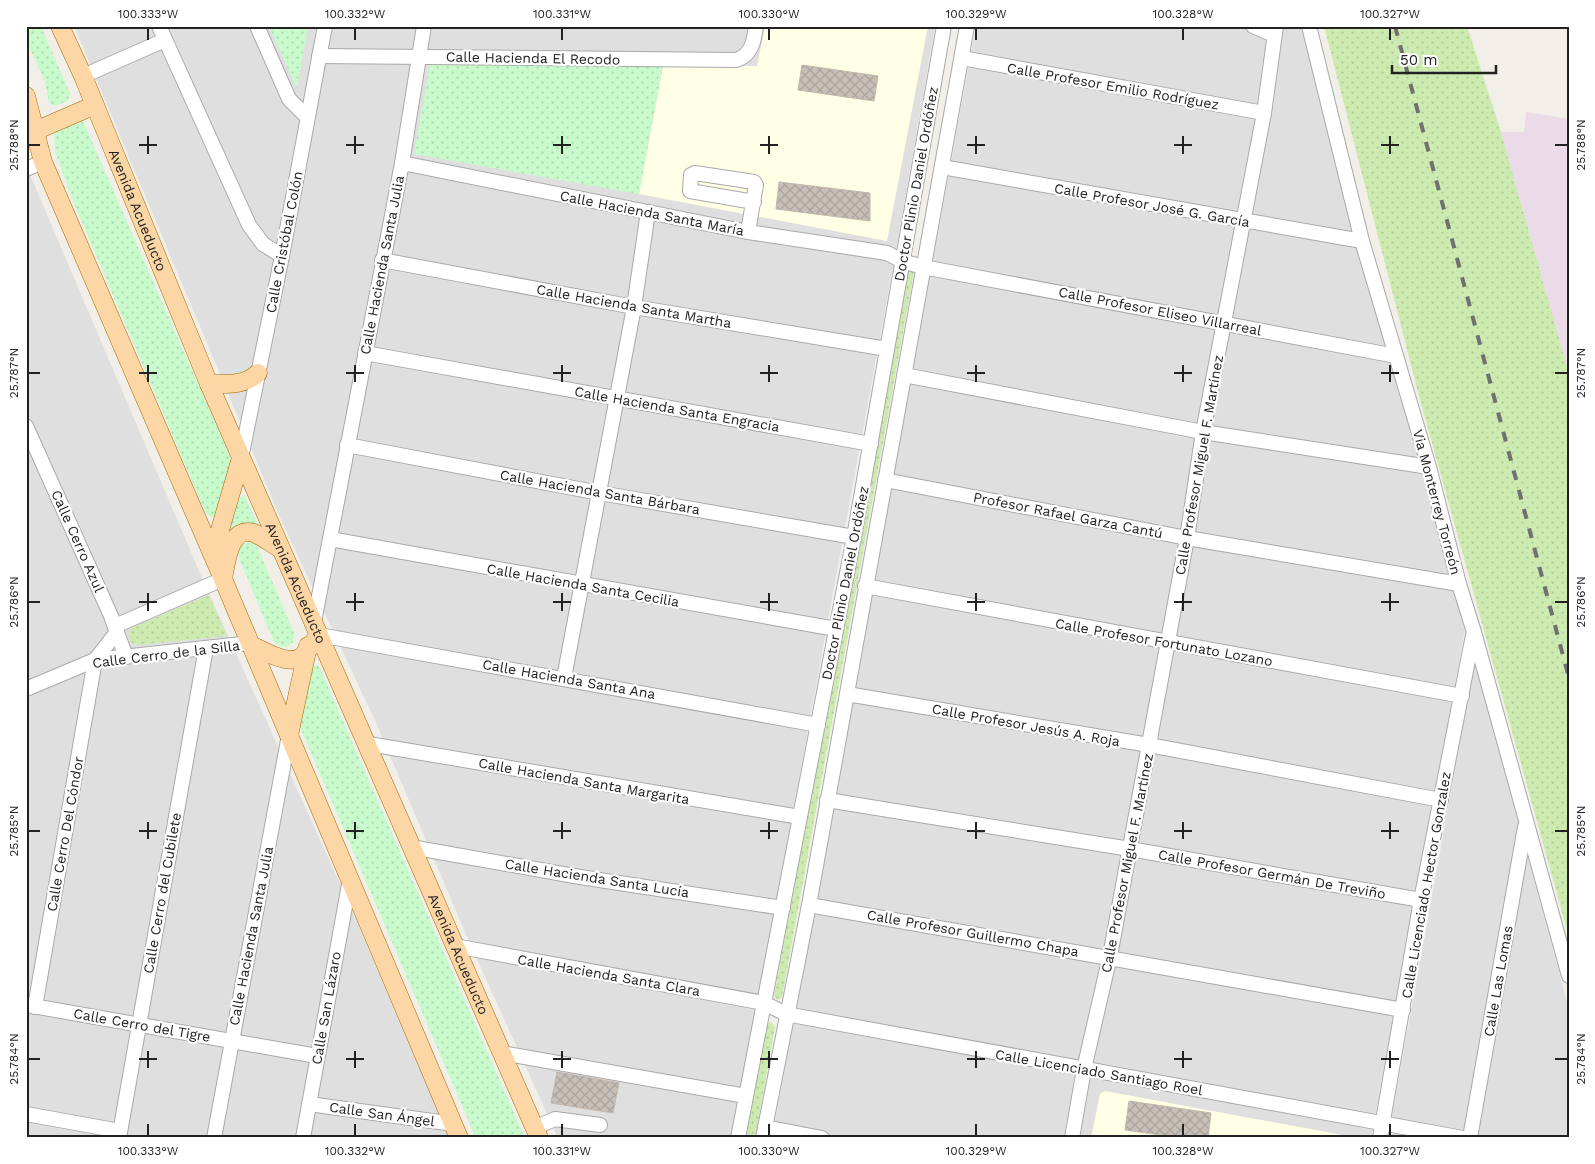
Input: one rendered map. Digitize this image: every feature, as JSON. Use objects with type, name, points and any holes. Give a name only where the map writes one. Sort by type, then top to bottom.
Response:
[{"type":"main road","name":"Avenida Acueducto","points":[[60,26],[83,76],[209,384],[537,1133]]},
{"type":"main road","points":[[26,96],[30,133],[213,554],[457,1131]]},
{"type":"main road","points":[[30,133],[95,105]]},
{"type":"main road","points":[[209,384],[238,383],[252,379],[258,374]]},
{"type":"main road","points":[[213,554],[241,458]]},
{"type":"main road","points":[[223,579],[228,552],[232,543],[242,534],[254,534],[281,549]]},
{"type":"main road","points":[[289,735],[307,651],[317,628]]},
{"type":"main road","points":[[251,644],[279,658],[291,660],[300,658],[307,651]]},
{"type":"street","points":[[159,26],[249,225],[263,244],[282,256]]},
{"type":"street","points":[[257,26],[289,99],[307,117]]},
{"type":"street","name":"Calle Cristóbal Colón","points":[[241,458],[282,256],[324,26]]},
{"type":"street","name":"Calle Hacienda Santa Julia","points":[[317,628],[330,539],[402,163],[424,26]]},
{"type":"street","name":"Calle Hacienda El Recodo","points":[[319,56],[736,60],[746,55],[754,44],[756,26]]},
{"type":"street","name":"Doctor Plinio Daniel Ordóñez","points":[[738,1138],[854,537],[944,26]]},
{"type":"street","name":"Doctor Plinio Daniel Ordóñez","points":[[764,1132],[809,905],[968,26]]},
{"type":"street","points":[[1253,26],[1275,31]]},
{"type":"street","name":"Via Monterrey Torreón","points":[[1309,26],[1362,241],[1429,467],[1458,584],[1474,632],[1569,976]]},
{"type":"street","name":"Calle Profesor Miguel F. Martínez","points":[[1072,1138],[1084,1069],[1110,956],[1168,643],[1203,432],[1226,322],[1264,113],[1275,31]]},
{"type":"street","points":[[83,76],[165,40]]},
{"type":"street","name":"Calle Profesor Emilio Rodríguez","points":[[962,58],[1264,113]]},
{"type":"street","points":[[26,169],[43,162]]},
{"type":"street","name":"Calle Hacienda Santa María","points":[[402,163],[748,232],[887,252],[902,261],[923,267]]},
{"type":"street","name":"Calle Profesor José G. García","points":[[942,168],[1362,241]]},
{"type":"street","points":[[748,232],[754,202]]},
{"type":"street","points":[[564,678],[634,307],[648,212]]},
{"type":"street","name":"Calle Hacienda Santa Martha","points":[[382,260],[634,307],[887,349]]},
{"type":"street","name":"Calle Profesor Eliseo Villarreal","points":[[923,267],[1226,322],[1396,356]]},
{"type":"street","name":"Calle Hacienda Santa Engracia","points":[[365,353],[871,444]]},
{"type":"street","points":[[904,375],[1203,432],[1429,467]]},
{"type":"street","name":"Calle Cerro Azul","points":[[26,426],[116,629],[126,657]]},
{"type":"street","name":"Calle Hacienda Santa Bárbara","points":[[347,445],[600,493],[854,537]]},
{"type":"street","name":"Profesor Rafael Garza Cantú","points":[[885,480],[1186,538],[1458,584]]},
{"type":"street","name":"Calle Hacienda Santa Cecilia","points":[[330,539],[836,629]]},
{"type":"street","points":[[95,660],[116,629],[223,579]]},
{"type":"street","name":"Calle Profesor Fortunato Lozano","points":[[866,586],[1462,696]]},
{"type":"street","name":"Calle Hacienda Santa Ana","points":[[317,628],[564,678],[818,725]]},
{"type":"street","name":"Calle Licenciado Hector Gonzalez","points":[[1380,1138],[1422,900],[1474,632]]},
{"type":"street","name":"Calle Cerro de la Silla","points":[[26,689],[95,660],[251,644]]},
{"type":"street","name":"Calle Cerro del Cubilete","points":[[120,1134],[206,648]]},
{"type":"street","name":"Calle Cerro Del Cóndor","points":[[31,1006],[95,660]]},
{"type":"street","name":"Calle Profesor Jesús A. Roja","points":[[847,694],[1149,746],[1441,800]]},
{"type":"street","name":"Calle Hacienda Santa Julia","points":[[214,1138],[289,735]]},
{"type":"street","name":"Calle Hacienda Santa Margarita","points":[[368,744],[800,817]]},
{"type":"street","name":"Calle Profesor Germán De Treviño","points":[[827,800],[1130,848],[1422,900]]},
{"type":"street","name":"Calle Las Lomas","points":[[1470,1138],[1526,823]]},
{"type":"street","name":"Calle Hacienda Santa Lucía","points":[[411,847],[580,877],[783,908]]},
{"type":"street","name":"Calle San Lázaro","points":[[304,1138],[350,878]]},
{"type":"street","name":"Calle Profesor Guillermo Chapa","points":[[809,905],[1110,956],[1403,1010]]},
{"type":"street","name":"Calle Hacienda Santa Clara","points":[[455,946],[764,1003],[786,1014]]},
{"type":"street","name":"Calle Cerro del Tigre","points":[[31,1006],[317,1056]]},
{"type":"street","name":"Calle Licenciado Santiago Roel","points":[[786,1014],[1463,1138]]},
{"type":"street","points":[[501,1053],[746,1096]]},
{"type":"street","name":"Calle San Ángel","points":[[309,1104],[457,1131]]},
{"type":"street","points":[[26,1114],[120,1134]]},
{"type":"street","points":[[537,1133],[555,1119],[600,1124]]},
{"type":"street","points":[[764,1132],[822,1138]]},
{"type":"shaded area","points":[[74,26],[935,26],[898,239],[733,1138],[558,1138],[467,937],[378,727],[282,522]]},
{"type":"shaded area","points":[[765,26],[928,26],[887,241],[639,194],[663,66],[757,66]]},
{"type":"shaded area","points":[[976,26],[1305,26],[1466,624],[1371,1138],[772,1138]]},
{"type":"shaded area","points":[[1526,112],[1569,119],[1569,374],[1501,132],[1524,132]]},
{"type":"shaded area","points":[[26,158],[31,177],[202,578],[353,913],[449,1138],[26,1138]]},
{"type":"shaded area","points":[[1475,659],[1569,1010],[1569,1138],[1388,1138]]},
{"type":"shaded area","points":[[1105,1091],[1359,1138],[1091,1138],[1100,1094]]},
{"type":"green space","points":[[26,26],[41,26],[70,93],[68,101],[55,106],[49,103],[45,82],[26,40]]},
{"type":"green space","points":[[269,26],[308,26],[297,89]]},
{"type":"green space","points":[[1324,26],[1467,26],[1501,132],[1569,374],[1569,937],[1419,396]]},
{"type":"green space","points":[[430,64],[663,66],[639,194],[414,154]]},
{"type":"green space","points":[[83,121],[233,464],[216,515],[212,517],[206,514],[70,194],[55,151],[54,131]]},
{"type":"green space","points":[[908,268],[914,272],[782,997],[777,1000],[774,996]]},
{"type":"green space","points":[[245,496],[260,530],[223,539],[240,497]]},
{"type":"green space","points":[[247,542],[253,543],[258,548],[295,635],[293,642],[286,647],[279,646],[274,642],[239,558],[238,548]]},
{"type":"green space","points":[[209,595],[227,636],[138,645],[130,642],[128,634],[133,627]]},
{"type":"green space","points":[[314,665],[319,666],[525,1138],[476,1138],[299,725]]},
{"type":"green space","points":[[771,1022],[775,1027],[755,1138],[746,1138],[767,1024]]},
{"type":"building","points":[[802,65],[878,76],[874,101],[798,90]]},
{"type":"building","points":[[779,182],[870,193],[870,221],[776,209]]},
{"type":"building","points":[[557,1072],[619,1083],[613,1113],[551,1103]]},
{"type":"building","points":[[1129,1101],[1211,1113],[1208,1138],[1181,1138],[1125,1130]]},
{"type":"railway","points":[[1395,26],[1569,678]]}]
